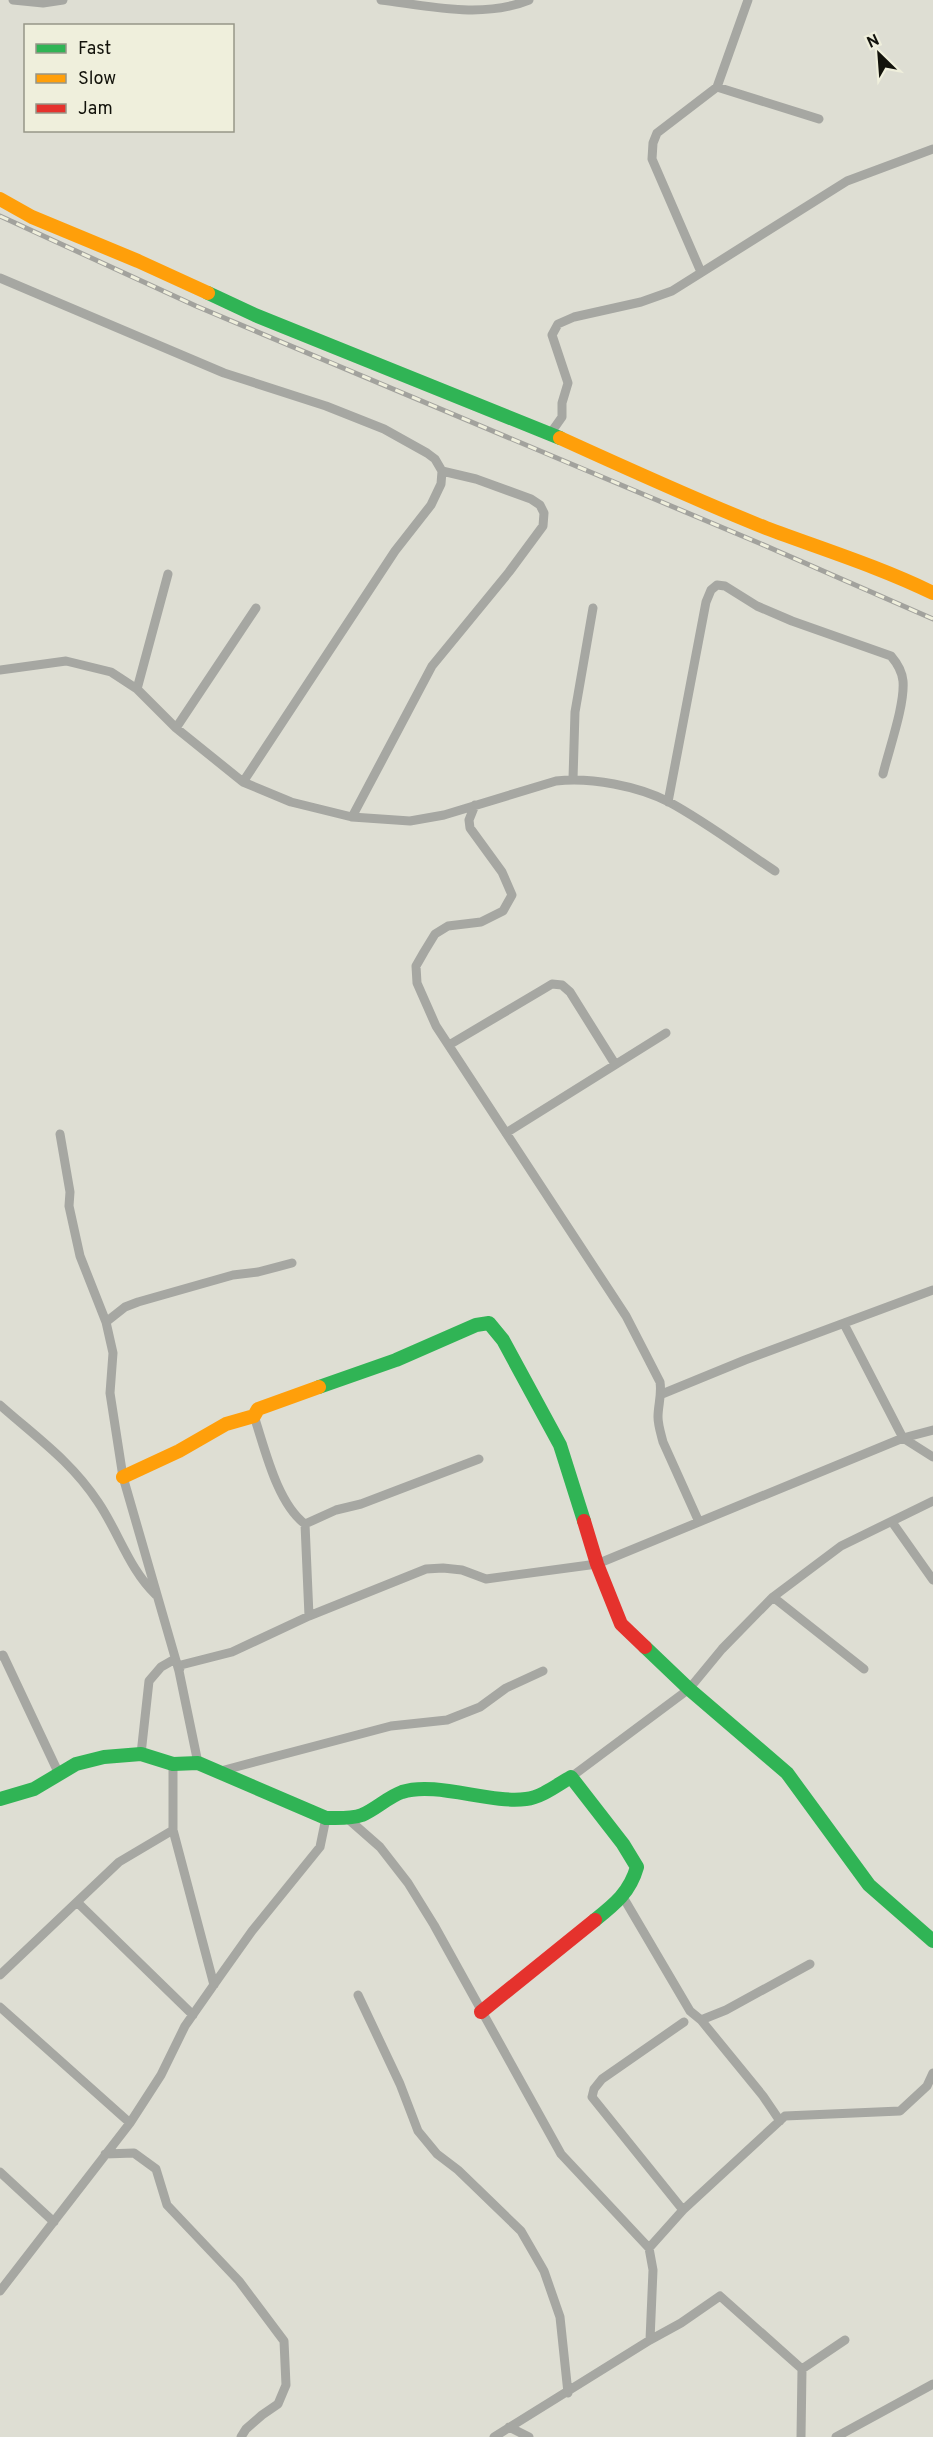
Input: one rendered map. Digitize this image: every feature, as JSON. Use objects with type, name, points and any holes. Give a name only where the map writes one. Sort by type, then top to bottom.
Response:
[{"type":"street","points":[[13,0],[43,3],[63,0]]},
{"type":"street","points":[[381,0],[482,10],[518,5],[529,0]]},
{"type":"street","points":[[701,272],[652,159],[653,143],[657,134],[717,87],[748,0]]},
{"type":"street","points":[[717,87],[819,119]]},
{"type":"street","points":[[550,434],[562,417],[562,403],[568,383],[552,335],[558,324],[574,316],[641,302],[672,291],[847,181],[933,149]]},
{"type":"street","points":[[0,199],[32,217],[138,261],[255,315],[550,434],[698,501],[847,559],[897,575],[933,593]]},
{"type":"street","points":[[0,278],[224,373],[326,406],[384,429],[427,453],[435,459],[442,471],[441,484],[431,505],[395,551],[243,782]]},
{"type":"street","points":[[352,817],[432,666],[509,572],[543,526],[544,513],[540,505],[531,500],[477,479],[442,471]]},
{"type":"street","points":[[137,689],[168,574]]},
{"type":"street","points":[[668,802],[706,602],[711,590],[717,585],[724,586],[758,606],[792,621],[891,656],[898,665],[903,678],[903,693],[883,774]]},
{"type":"street","points":[[176,728],[256,608]]},
{"type":"street","points":[[573,779],[575,712],[593,608]]},
{"type":"street","points":[[0,670],[66,661],[111,672],[137,689],[176,728],[243,782],[291,802],[352,817],[410,821],[444,815],[556,781],[573,779],[611,782],[668,802],[775,871]]},
{"type":"street","points":[[475,805],[469,820],[470,828],[502,872],[512,895],[503,911],[481,922],[448,926],[435,934],[416,966],[417,983],[436,1026],[626,1316],[660,1382],[662,1394],[658,1418],[663,1442],[699,1522]]},
{"type":"street","points":[[449,1045],[552,984],[562,984],[570,992],[615,1064]]},
{"type":"street","points":[[506,1132],[666,1033]]},
{"type":"street","points":[[60,1134],[69,1186],[69,1206],[80,1256],[106,1322],[113,1353],[110,1393],[123,1477],[175,1659],[198,1763]]},
{"type":"street","points":[[106,1322],[125,1307],[138,1302],[234,1275],[258,1272],[292,1263]]},
{"type":"street","points":[[662,1394],[745,1360],[933,1290]]},
{"type":"street","points":[[305,1524],[294,1516],[274,1476],[254,1416],[258,1409],[396,1360],[476,1325],[489,1323],[500,1334],[560,1444],[597,1564],[621,1624],[689,1689],[787,1773],[869,1885],[933,1941]]},
{"type":"street","points":[[844,1324],[903,1438],[933,1457]]},
{"type":"street","points":[[0,1405],[68,1463],[99,1503],[141,1580],[157,1596]]},
{"type":"street","points":[[123,1477],[186,1448],[207,1433],[235,1419],[254,1416]]},
{"type":"street","points":[[178,1671],[181,1665],[193,1660],[232,1652],[309,1616],[426,1569],[462,1570],[486,1579],[597,1564],[903,1438],[933,1430]]},
{"type":"street","points":[[305,1524],[336,1510],[361,1504],[479,1459]]},
{"type":"street","points":[[0,1799],[34,1789],[76,1764],[104,1757],[141,1754],[173,1764],[198,1763],[326,1818],[362,1815],[403,1792],[436,1790],[475,1796],[526,1799],[547,1791],[571,1777],[689,1689],[722,1649],[773,1597],[841,1545],[933,1501]]},
{"type":"street","points":[[892,1522],[933,1580]]},
{"type":"street","points":[[305,1524],[309,1616]]},
{"type":"street","points":[[773,1597],[864,1669]]},
{"type":"street","points":[[0,1656],[3,1655],[59,1774]]},
{"type":"street","points":[[141,1754],[149,1681],[161,1666],[175,1659]]},
{"type":"street","points":[[217,1772],[391,1726],[447,1720],[480,1707],[506,1688],[543,1671]]},
{"type":"street","points":[[173,1764],[173,1830],[214,1985]]},
{"type":"street","points":[[481,2012],[623,1897],[633,1882],[637,1867],[623,1844],[571,1777]]},
{"type":"street","points":[[0,2291],[130,2123],[193,2015],[252,1931],[320,1847],[326,1818]]},
{"type":"street","points":[[347,1818],[380,1847],[408,1884],[434,1925],[561,2154],[649,2248],[652,2270],[650,2340]]},
{"type":"street","points":[[0,1974],[119,1862],[173,1830]]},
{"type":"street","points":[[623,1897],[690,2011],[701,2020],[763,2096],[780,2121]]},
{"type":"street","points":[[78,1903],[193,2015]]},
{"type":"street","points":[[701,2020],[726,2010],[810,1964]]},
{"type":"street","points":[[358,1995],[400,2084],[418,2132],[437,2154],[458,2170],[521,2231],[544,2271],[560,2317],[567,2393]]},
{"type":"street","points":[[0,2007],[130,2123]]},
{"type":"street","points":[[683,2210],[592,2097],[594,2089],[602,2079],[684,2022]]},
{"type":"street","points":[[649,2248],[683,2210],[785,2116],[900,2111],[930,2090],[933,2073]]},
{"type":"street","points":[[105,2154],[134,2153],[156,2169],[166,2205],[239,2281],[284,2341],[286,2385],[278,2404],[246,2429],[241,2437]]},
{"type":"street","points":[[0,2172],[54,2222]]},
{"type":"street","points":[[494,2437],[681,2323],[720,2296],[802,2369],[801,2437]]},
{"type":"street","points":[[802,2369],[844,2340]]},
{"type":"street","points":[[836,2437],[933,2384]]},
{"type":"street","points":[[509,2427],[529,2437]]},
{"type":"railway","points":[[0,216],[196,306],[759,543],[933,619]]},
{"type":"traffic: fast","points":[[208,293],[255,315],[560,438]]},
{"type":"traffic: fast","points":[[319,1387],[396,1360],[476,1325],[489,1323],[503,1340],[560,1445],[584,1521]]},
{"type":"traffic: fast","points":[[645,1647],[689,1689],[787,1773],[869,1885],[933,1941]]},
{"type":"traffic: fast","points":[[0,1799],[34,1789],[76,1764],[104,1757],[141,1754],[173,1764],[198,1763],[326,1818],[349,1818],[362,1815],[397,1794],[416,1789],[512,1800],[532,1798],[571,1777],[623,1844],[637,1867],[626,1891],[595,1920]]},
{"type":"traffic: slow","points":[[0,199],[32,217],[208,293]]},
{"type":"traffic: slow","points":[[560,438],[766,528],[872,567],[933,593]]},
{"type":"traffic: slow","points":[[123,1477],[179,1451],[226,1424],[254,1416],[258,1409],[319,1387]]},
{"type":"traffic: jam","points":[[584,1521],[597,1564],[621,1624],[645,1647]]},
{"type":"traffic: jam","points":[[481,2012],[595,1920]]}]
